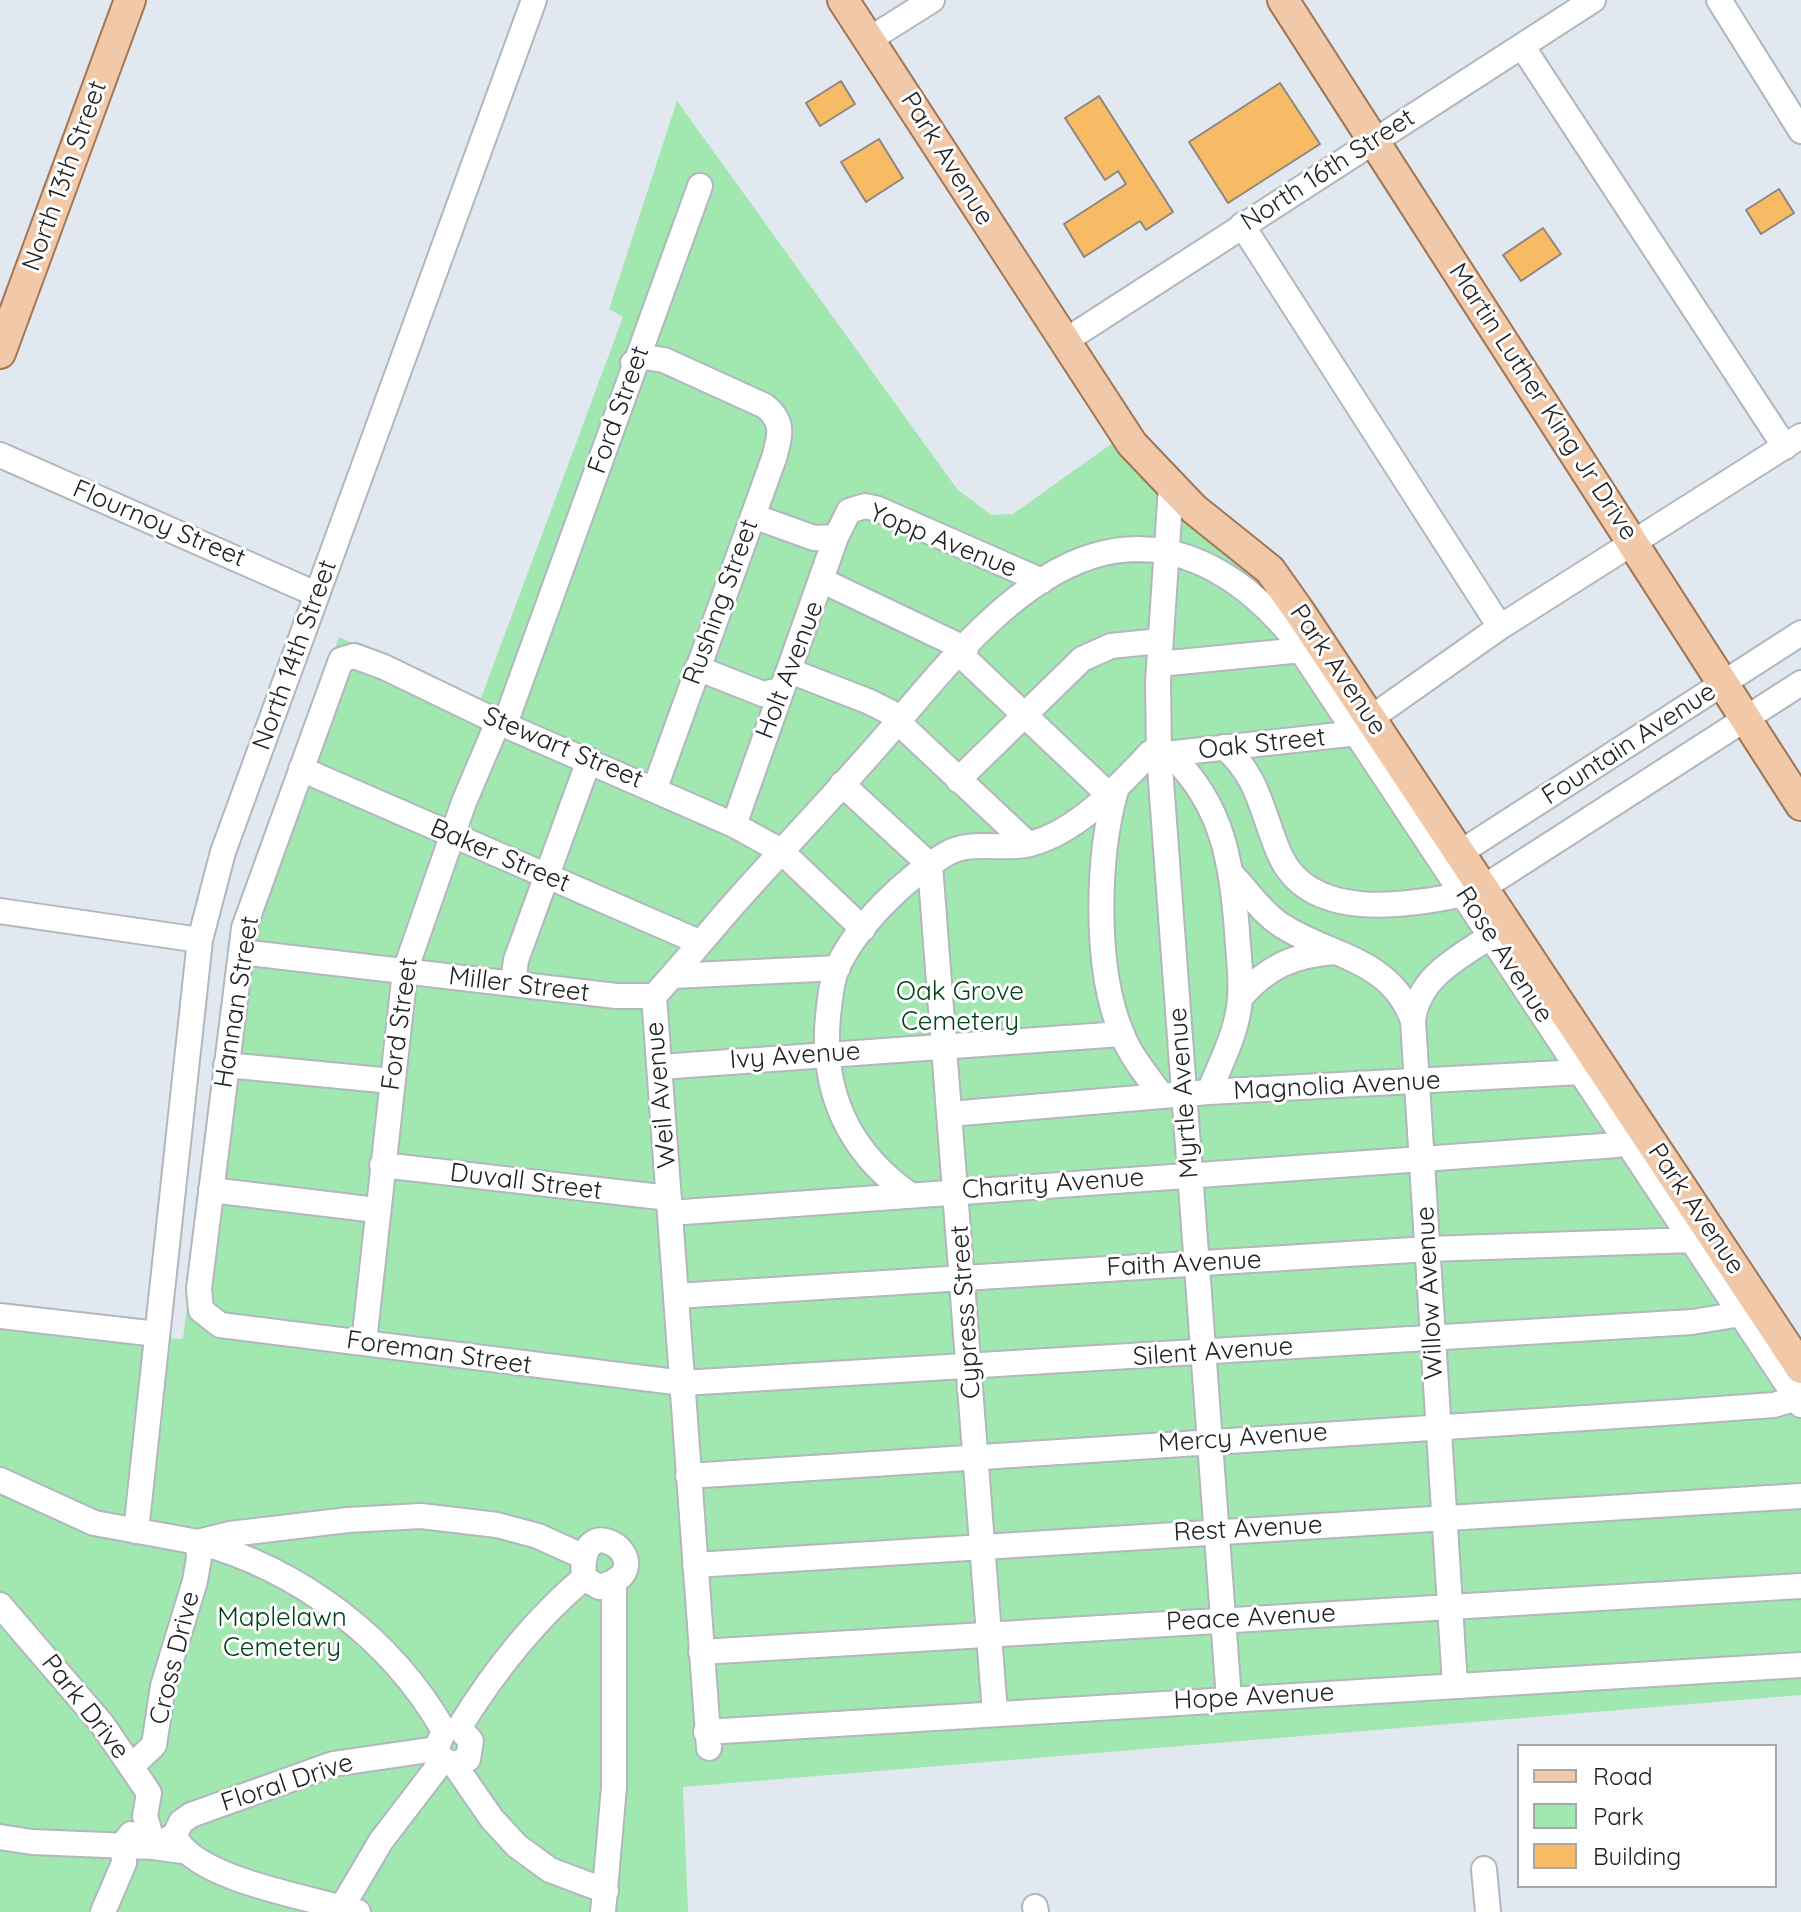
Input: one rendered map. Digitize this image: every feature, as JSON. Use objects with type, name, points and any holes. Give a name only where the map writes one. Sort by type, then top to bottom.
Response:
[{"type":"main road","name":"North 13th Street","points":[[0,353],[130,0]]},
{"type":"main road","name":"Park Avenue","points":[[843,0],[1132,444],[1171,487],[1270,570],[1364,726],[1458,854],[1472,891],[1801,1368]]},
{"type":"main road","name":"Martin Luther King Jr Drive","points":[[1283,0],[1801,805]]},
{"type":"street","name":"North 14th Street","points":[[136,1531],[200,940],[223,852],[534,0]]},
{"type":"street","points":[[870,39],[932,0]]},
{"type":"street","name":"North 16th Street","points":[[1065,341],[1593,0]]},
{"type":"street","points":[[1719,0],[1801,131]]},
{"type":"street","points":[[1364,726],[1500,627],[1793,442],[1522,46]]},
{"type":"street","name":"Ford Street","points":[[364,1342],[376,1210],[405,971],[452,836],[502,723],[633,363],[650,329],[700,186]]},
{"type":"street","points":[[1242,225],[1500,627]]},
{"type":"street","name":"Rushing Street","points":[[633,363],[644,357],[664,360],[765,406],[776,415],[780,436],[655,788]]},
{"type":"street","name":"Flournoy Street","points":[[0,455],[316,594]]},
{"type":"street","name":"Myrtle Avenue","points":[[1171,487],[1159,652],[1173,1096],[1190,1175],[1229,1699]]},
{"type":"street","name":"Yopp Avenue","points":[[753,516],[814,538],[840,526],[855,507],[878,509],[1042,581]]},
{"type":"street","name":"Holt Avenue","points":[[734,825],[840,526]]},
{"type":"street","name":"Weil Avenue","points":[[708,1740],[654,996],[899,720],[1015,600],[1042,581],[1093,556],[1119,551],[1166,551]]},
{"type":"street","name":"Rose Avenue","points":[[1166,551],[1207,562],[1252,592],[1364,726],[1472,891],[1491,936],[1799,1401]]},
{"type":"street","points":[[823,581],[963,651],[1026,715],[1112,792],[1103,909],[1108,985],[1121,1034],[1173,1096]]},
{"type":"street","name":"Fountain Avenue","points":[[1458,854],[1801,633]]},
{"type":"street","points":[[958,780],[1062,677],[1090,654],[1111,646],[1159,652],[1302,650]]},
{"type":"street","name":"Stewart Street","points":[[341,660],[354,656],[384,667],[502,723],[734,825],[781,851],[863,929]]},
{"type":"street","name":"Hannan Street","points":[[201,1310],[199,1289],[241,952],[254,897],[341,660]]},
{"type":"street","points":[[697,668],[763,694],[785,680],[870,702],[899,720],[1028,844]]},
{"type":"street","name":"Fountain Avenue","points":[[1472,891],[1801,683]]},
{"type":"street","name":"Oak Street","points":[[909,1194],[875,1167],[858,1148],[831,1088],[825,1053],[830,999],[838,968],[863,929],[930,865],[960,847],[1028,844],[1046,838],[1112,792],[1150,753],[1224,747],[1364,726]]},
{"type":"street","points":[[1224,747],[1251,777],[1285,865],[1311,888],[1338,900],[1363,906],[1472,891]]},
{"type":"street","points":[[1163,754],[1191,775],[1204,793],[1224,837],[1233,876],[1240,998],[1230,1040],[1209,1092]]},
{"type":"street","points":[[513,984],[516,960],[589,760]]},
{"type":"street","name":"Baker Street","points":[[301,769],[699,942]]},
{"type":"street","points":[[842,784],[930,865]]},
{"type":"street","name":"Cypress Street","points":[[930,865],[995,1713]]},
{"type":"street","points":[[1233,876],[1257,905],[1279,924],[1380,972],[1399,993],[1413,1021]]},
{"type":"street","points":[[0,911],[200,940]]},
{"type":"street","name":"Willow Avenue","points":[[1455,1685],[1453,1607],[1438,1426],[1413,1021],[1419,995],[1434,975],[1491,936]]},
{"type":"street","name":"Miller Street","points":[[241,952],[616,996],[654,996]]},
{"type":"street","points":[[1240,998],[1263,973],[1276,966],[1308,955],[1340,952]]},
{"type":"street","points":[[673,976],[838,968]]},
{"type":"street","name":"Ivy Avenue","points":[[660,1067],[1121,1034]]},
{"type":"street","points":[[226,1065],[392,1081]]},
{"type":"street","name":"Magnolia Avenue","points":[[950,1114],[1209,1092],[1580,1072]]},
{"type":"street","name":"Charity Avenue","points":[[670,1205],[909,1194],[1190,1175],[1617,1145],[1626,1140]]},
{"type":"street","name":"Duvall Street","points":[[382,1165],[670,1205]]},
{"type":"street","points":[[211,1190],[376,1210]]},
{"type":"street","name":"Faith Avenue","points":[[676,1296],[1428,1249],[1693,1240]]},
{"type":"street","name":"Foreman Street","points":[[201,1310],[220,1325],[683,1383]]},
{"type":"street","name":"Silent Avenue","points":[[683,1383],[970,1368],[1701,1321],[1741,1314]]},
{"type":"street","points":[[0,1316],[157,1334]]},
{"type":"street","name":"Mercy Avenue","points":[[688,1476],[1799,1401]]},
{"type":"street","points":[[0,1480],[77,1517],[136,1531],[173,1534],[227,1550],[277,1574],[350,1620],[412,1682],[492,1819],[517,1846],[550,1870],[605,1901],[614,1787],[614,1583]]},
{"type":"street","name":"Rest Avenue","points":[[695,1565],[983,1544],[1801,1496]]},
{"type":"street","points":[[166,1832],[262,1887],[346,1910],[381,1841],[511,1651],[583,1567],[589,1545],[600,1540],[612,1541],[621,1548],[626,1559],[625,1571],[614,1583],[599,1587],[583,1567],[538,1536],[497,1525],[421,1516],[336,1521],[198,1542]]},
{"type":"street","name":"Cross Drive","points":[[132,1766],[154,1745],[163,1686],[195,1581],[198,1542]]},
{"type":"street","name":"Peace Avenue","points":[[701,1652],[1223,1618],[1801,1586]]},
{"type":"street","name":"Park Drive","points":[[0,1605],[102,1724],[149,1793],[166,1832]]},
{"type":"street","name":"Hope Avenue","points":[[708,1740],[995,1713],[1801,1665]]},
{"type":"street","name":"Floral Drive","points":[[0,1837],[49,1844],[123,1844],[166,1832],[251,1791],[323,1767],[447,1746]]},
{"type":"street","points":[[103,1912],[124,1863],[123,1844]]},
{"type":"street","points":[[1484,1869],[1488,1912]]},
{"type":"green space","name":"Oak Grove Cemetery","points":[[677,101],[957,489],[991,515],[1013,514],[1114,442],[1180,518],[1226,552],[1288,615],[1801,1387],[1801,1695],[683,1787],[688,1912],[0,1912],[0,1327],[183,1339],[232,927],[339,637],[480,701],[623,317],[609,309]]},
{"type":"building","points":[[841,81],[855,104],[820,126],[806,103]]},
{"type":"building","points":[[1280,83],[1320,144],[1228,203],[1189,142]]},
{"type":"building","points":[[1099,96],[1173,212],[1146,230],[1140,221],[1084,257],[1064,224],[1126,184],[1118,171],[1105,180],[1065,118]]},
{"type":"building","points":[[879,139],[903,178],[866,202],[841,162]]},
{"type":"building","points":[[1779,189],[1794,213],[1761,234],[1746,210]]},
{"type":"building","points":[[1543,228],[1561,254],[1521,281],[1503,255]]},
{"type":"park label","name":"Maplelawn Cemetery","points":[[282,1633]]}]
